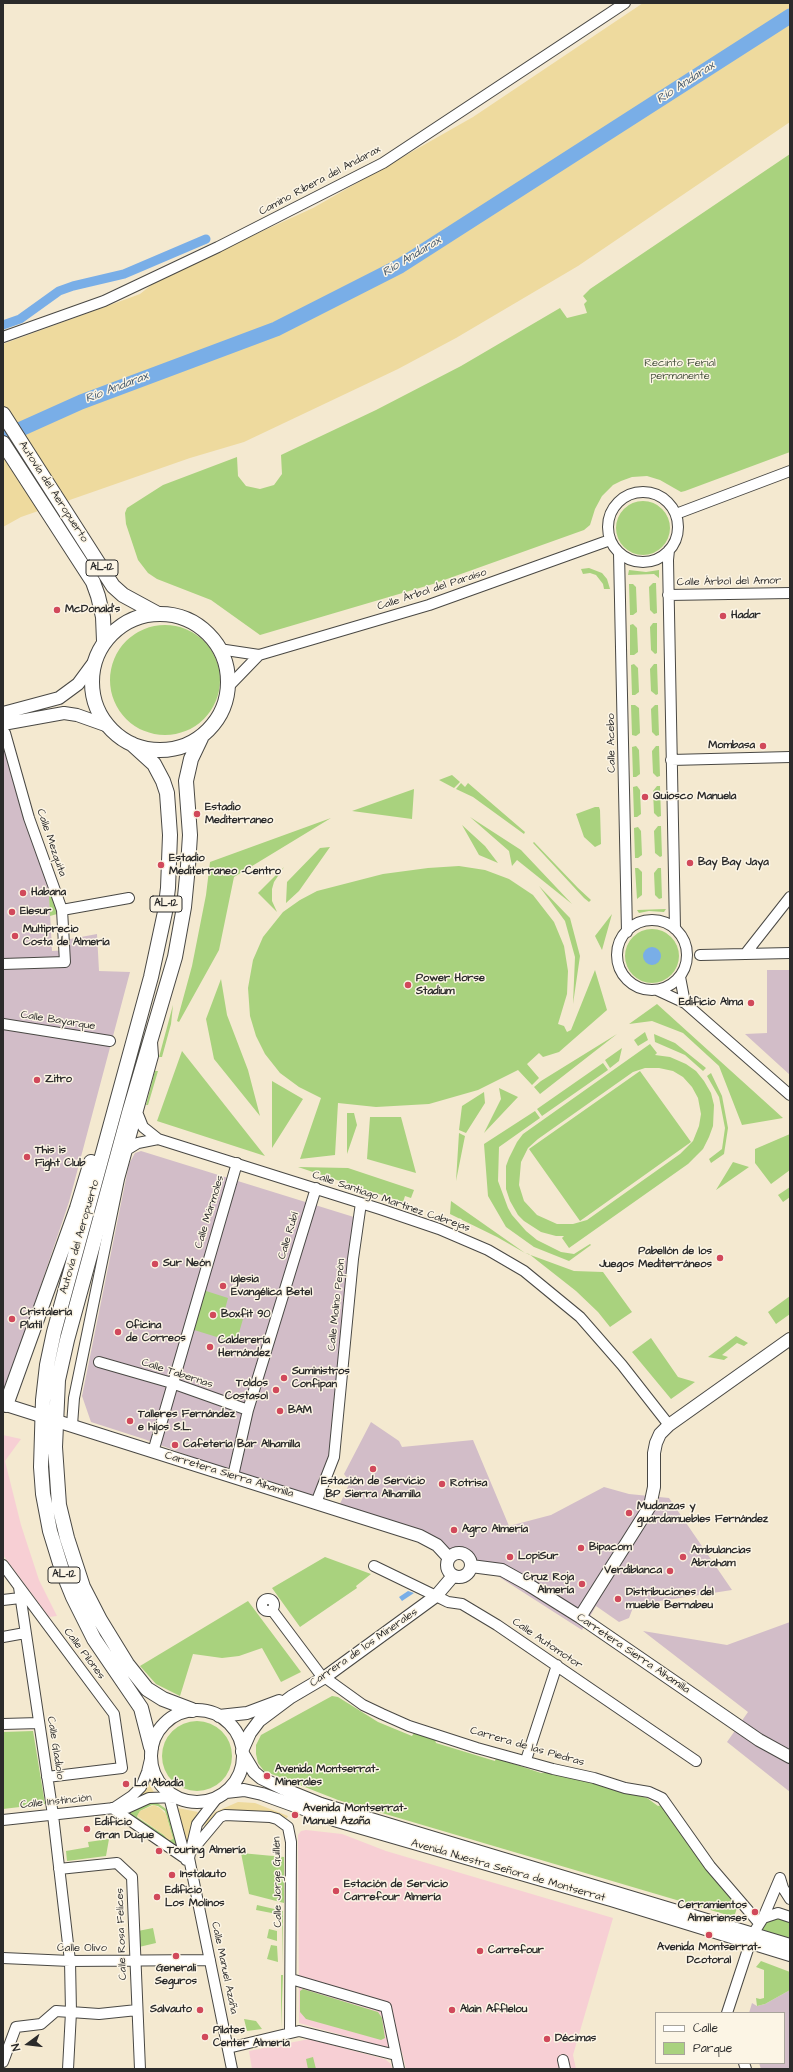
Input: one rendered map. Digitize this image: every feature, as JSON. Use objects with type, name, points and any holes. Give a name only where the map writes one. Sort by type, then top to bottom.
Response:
[{"type":"highway","name":"Autovía del Aeropuerto","points":[[3,414],[113,586],[123,595],[158,614]]},
{"type":"highway","name":"Autovía del Aeropuerto","points":[[3,443],[92,582],[98,596],[103,617],[104,641]]},
{"type":"highway","name":"AL-12","points":[[158,614],[175,617],[198,627],[211,638],[219,649],[226,666],[229,686],[221,710],[214,723],[201,738],[171,750],[153,750],[132,744],[119,737],[108,726],[99,713],[93,698],[91,682],[92,665],[104,641],[116,630],[127,624],[141,618],[158,614]]},
{"type":"highway","name":"Autovía del Aeropuerto","points":[[151,1751],[141,1708],[94,1639],[73,1597],[62,1570],[50,1531],[43,1494],[41,1467],[49,1418],[67,1340],[135,1107],[152,1038],[175,957],[184,907],[190,840],[186,781],[191,759],[201,738]]},
{"type":"highway","name":"Autovía del Aeropuerto","points":[[132,744],[154,764],[163,781],[169,803],[170,843],[165,912],[151,977],[54,1332],[47,1365],[49,1418],[59,1505],[72,1555],[87,1596],[110,1639],[141,1682],[163,1699],[192,1710]]},
{"type":"highway","points":[[5,1405],[77,1208],[112,1096],[124,1072]]},
{"type":"main road","points":[[3,713],[59,698],[78,684],[92,665]]},
{"type":"main road","points":[[4,729],[64,713],[77,715],[108,726]]},
{"type":"main road","points":[[580,1617],[650,1506],[654,1487],[656,1443],[660,1434],[669,1425],[790,1339]]},
{"type":"main road","name":"Carretera Sierra Alhamilla","points":[[5,1405],[420,1536],[437,1545],[449,1558]]},
{"type":"main road","points":[[455,1553],[462,1553],[468,1557],[471,1566],[466,1575],[460,1578],[453,1576],[446,1568],[449,1558],[455,1553]]},
{"type":"main road","name":"Carretera Sierra Alhamilla","points":[[471,1566],[494,1569],[511,1574],[580,1617],[759,1740],[789,1757]]},
{"type":"main road","name":"Carrera de los Minerales","points":[[242,1752],[250,1733],[256,1724],[291,1697],[325,1677],[436,1596],[453,1576]]},
{"type":"main road","name":"Carrera de los Minerales","points":[[219,1716],[247,1714],[291,1697]]},
{"type":"main road","points":[[192,1710],[208,1711],[219,1716],[233,1728],[238,1737],[242,1752],[239,1774],[221,1795],[195,1802],[171,1795],[155,1777],[151,1751],[157,1732],[166,1722],[180,1713],[192,1710]]},
{"type":"main road","name":"Avenida Nuestra Señora de Montserrat","points":[[242,1752],[252,1769],[261,1778],[284,1790],[321,1804],[756,1930],[790,1944]]},
{"type":"main road","name":"Avenida Nuestra Señora de Montserrat","points":[[221,1795],[244,1790],[262,1794],[334,1820],[618,1902],[756,1930],[790,1955]]},
{"type":"street","name":"Camino Ribera del Andarax","points":[[3,337],[104,301],[218,247],[383,163],[625,3]]},
{"type":"street","points":[[676,514],[790,471]]},
{"type":"street","points":[[642,492],[653,493],[662,497],[676,514],[678,522],[677,536],[669,550],[656,560],[645,562],[634,561],[619,553],[610,540],[608,526],[610,516],[615,506],[622,499],[632,494],[642,492]]},
{"type":"street","name":"Calle Árbol del Paraíso","points":[[259,655],[430,605],[610,540]]},
{"type":"street","points":[[669,550],[668,595],[675,928]]},
{"type":"street","name":"Calle Acebo","points":[[619,553],[627,932]]},
{"type":"street","name":"Calle Árbol del Amor","points":[[668,595],[790,593]]},
{"type":"street","points":[[219,649],[259,655]]},
{"type":"street","points":[[229,686],[259,655]]},
{"type":"street","name":"Calle Mezquita","points":[[3,964],[65,962],[62,910],[29,818],[4,729]]},
{"type":"street","points":[[672,760],[790,757]]},
{"type":"street","points":[[746,953],[790,897]]},
{"type":"street","points":[[62,910],[129,898]]},
{"type":"street","points":[[700,955],[686,942],[675,928],[664,922],[652,920],[641,922],[631,928],[618,948],[618,961],[621,971],[631,982],[645,989],[657,990],[685,1003],[790,1096]]},
{"type":"street","points":[[657,990],[668,986],[680,977],[686,965],[686,942]]},
{"type":"street","points":[[686,965],[700,955],[790,953]]},
{"type":"street","points":[[680,977],[685,1003]]},
{"type":"street","name":"Calle Bayarque","points":[[3,1024],[110,1042]]},
{"type":"street","name":"Calle Santiago Martinez Cabrejas","points":[[135,1107],[143,1127],[158,1139],[316,1188],[439,1229],[488,1250],[524,1270],[580,1317],[622,1365],[669,1425]]},
{"type":"street","name":"Calle Santiago Martinez Cabrejas","points":[[122,1152],[138,1142],[158,1139]]},
{"type":"street","points":[[72,1425],[74,1398],[119,1179],[122,1152]]},
{"type":"street","name":"Calle Mármoles","points":[[153,1452],[237,1163]]},
{"type":"street","name":"Calle Rubí","points":[[233,1476],[248,1410],[316,1188]]},
{"type":"street","name":"Calle Molino Pepón","points":[[316,1503],[334,1457],[353,1259],[361,1203]]},
{"type":"street","name":"Calle Tabernas","points":[[99,1362],[172,1383],[248,1410]]},
{"type":"street","name":"Calle Pilones","points":[[3,1566],[20,1592],[114,1714],[122,1768],[48,1776]]},
{"type":"street","name":"Calle Automotor","points":[[374,1566],[448,1602],[462,1604],[558,1665],[696,1761]]},
{"type":"street","points":[[3,1600],[20,1592]]},
{"type":"street","name":"Calle Gladiolo","points":[[20,1592],[25,1633],[48,1776],[70,1961],[71,2012],[68,2069]]},
{"type":"street","name":"Carrera de las Piedras","points":[[272,1610],[320,1674],[363,1705],[410,1726],[458,1740],[477,1748],[526,1760],[554,1769],[594,1778],[624,1788],[649,1792],[662,1798],[756,1930]]},
{"type":"street","points":[[3,1637],[25,1633]]},
{"type":"street","points":[[526,1760],[558,1665]]},
{"type":"street","points":[[3,1724],[39,1723]]},
{"type":"street","name":"Calle Instinción","points":[[113,1808],[132,1796],[141,1787],[147,1772],[151,1751]]},
{"type":"street","name":"Calle Instinción","points":[[3,1820],[113,1808],[127,1808],[149,1798],[171,1795]]},
{"type":"street","name":"Calle Manuel Azaña","points":[[171,1795],[188,1857],[232,2069]]},
{"type":"street","name":"Calle Manuel Azaña","points":[[188,1857],[197,1824],[221,1795]]},
{"type":"street","points":[[113,1808],[188,1857]]},
{"type":"street","name":"Calle Jorge Guillén","points":[[188,1857],[220,1817],[225,1814],[270,1817],[277,1819],[288,1827],[291,1842],[291,1979],[295,2032]]},
{"type":"street","name":"Calle Rosa Felices","points":[[59,1869],[110,1862],[119,1864],[132,1877],[140,2069]]},
{"type":"street","points":[[727,2012],[756,1930],[780,1878],[783,1888],[790,1899]]},
{"type":"street","points":[[756,1930],[778,1914],[790,1917]]},
{"type":"street","name":"Calle Olivo","points":[[3,1958],[70,1961],[210,1960]]},
{"type":"street","points":[[291,1979],[386,2007],[399,2069]]},
{"type":"street","points":[[3,2062],[16,2027],[41,2024],[56,2011],[99,2014],[137,2010]]},
{"type":"street","points":[[228,2048],[295,2032],[396,2055]]},
{"type":"shaded area","points":[[3,737],[49,893],[52,951],[70,950],[70,939],[97,934],[99,971],[130,972],[69,1202],[3,1397]]},
{"type":"shaded area","points":[[767,970],[790,970],[790,1075],[745,1034],[767,1033]]},
{"type":"shaded area","points":[[141,1151],[357,1218],[333,1456],[317,1497],[339,1506],[350,1482],[344,1474],[371,1422],[399,1441],[402,1447],[473,1440],[509,1526],[551,1515],[604,1487],[629,1494],[669,1498],[732,1590],[634,1605],[629,1618],[619,1622],[596,1606],[582,1630],[493,1573],[424,1544],[144,1439],[91,1422],[82,1396],[129,1164],[135,1153]]},
{"type":"shaded area","points":[[3,1435],[21,1439],[5,1461],[21,1525],[39,1580],[57,1616],[49,1617],[3,1555]]},
{"type":"shaded area","points":[[790,1622],[790,1792],[727,1742],[748,1712],[643,1631],[727,1645]]},
{"type":"shaded area","name":"Carrefour","points":[[306,1830],[342,1834],[386,1851],[613,1918],[573,2055],[576,2069],[406,2069],[402,2052],[299,2023],[298,1835],[301,1831]]},
{"type":"shaded area","points":[[790,1990],[790,2069],[761,2069],[759,2064],[785,2064],[785,2012],[749,2012],[752,2003],[757,2006],[765,2004]]},
{"type":"shaded area","points":[[309,2039],[385,2059],[391,2064],[392,2069],[252,2069],[249,2051]]},
{"type":"green space","name":"Recinto Ferial permanente","points":[[790,154],[790,452],[681,492],[660,480],[647,476],[632,477],[613,485],[602,496],[595,509],[590,525],[584,530],[433,584],[260,635],[211,600],[157,579],[148,573],[138,560],[126,524],[125,513],[127,508],[163,485],[237,457],[238,476],[246,486],[260,489],[274,485],[282,474],[281,455],[376,410],[461,366],[560,308],[567,318],[587,313],[584,304],[587,301],[583,296],[590,289]]},
{"type":"green space","points":[[638,501],[648,501],[658,505],[666,513],[670,523],[670,533],[666,543],[658,551],[648,555],[638,555],[628,551],[620,543],[616,533],[616,523],[620,513],[628,505]]},
{"type":"green space","points":[[589,568],[602,573],[607,579],[610,589],[604,589],[603,584],[596,575],[590,573],[583,574],[581,569]]},
{"type":"green space","points":[[629,570],[646,572],[659,570],[659,578],[654,574],[628,575]]},
{"type":"green space","points":[[653,583],[656,583],[657,613],[654,614],[650,610],[649,587]]},
{"type":"green space","points":[[629,584],[633,584],[636,587],[637,612],[633,615],[630,615]]},
{"type":"green space","points":[[653,623],[657,623],[657,653],[655,654],[651,650],[650,627]]},
{"type":"green space","points":[[633,624],[637,628],[638,652],[634,655],[630,655],[630,625]]},
{"type":"green space","points":[[165,625],[186,629],[204,641],[216,659],[220,680],[216,701],[204,719],[186,731],[165,735],[144,731],[126,719],[114,701],[110,680],[114,659],[126,641],[144,629]]},
{"type":"green space","points":[[634,664],[638,668],[639,692],[632,695],[631,665]]},
{"type":"green space","points":[[654,664],[657,664],[658,694],[656,695],[651,691],[650,669]]},
{"type":"green space","points":[[631,705],[635,705],[639,708],[640,733],[636,736],[632,735]]},
{"type":"green space","points":[[655,705],[658,705],[659,735],[656,736],[652,732],[651,709]]},
{"type":"green space","points":[[636,746],[639,750],[640,774],[633,777],[632,747]]},
{"type":"green space","points":[[656,746],[659,746],[660,776],[657,777],[653,773],[652,751]]},
{"type":"green space","points":[[452,775],[460,782],[454,788],[439,780]]},
{"type":"green space","points":[[461,783],[465,787],[468,783],[525,832],[524,834],[473,797],[456,789]]},
{"type":"green space","points":[[637,786],[640,790],[641,814],[634,817],[633,787]]},
{"type":"green space","points":[[657,786],[660,786],[661,816],[658,817],[654,813],[653,791]]},
{"type":"green space","points":[[414,789],[412,819],[352,811]]},
{"type":"green space","points":[[599,807],[600,810],[601,844],[595,847],[584,837],[576,814]]},
{"type":"green space","points":[[470,817],[521,850],[572,904],[517,860],[512,866],[509,851]]},
{"type":"green space","points":[[331,818],[234,877],[219,950],[179,1022],[177,1021],[192,966],[206,895],[210,862]]},
{"type":"green space","points":[[462,825],[485,846],[498,863],[479,855]]},
{"type":"green space","points":[[658,826],[661,826],[662,856],[660,857],[655,853],[654,831]]},
{"type":"green space","points":[[638,827],[641,831],[642,855],[635,858],[634,828]]},
{"type":"green space","points":[[534,842],[591,900],[589,902],[533,843]]},
{"type":"green space","points":[[330,847],[299,891],[286,903],[287,882],[320,848]]},
{"type":"green space","name":"Power Horse Stadium","points":[[459,866],[485,870],[509,879],[533,895],[554,922],[564,946],[568,971],[567,994],[558,1024],[564,1026],[567,1032],[571,1030],[595,970],[607,1010],[559,1052],[543,1057],[539,1053],[527,1064],[539,1078],[532,1085],[518,1070],[478,1090],[429,1104],[376,1107],[338,1103],[335,1155],[300,1159],[321,1098],[299,1087],[280,1073],[265,1054],[256,1036],[250,1016],[248,988],[253,960],[263,937],[283,912],[300,900],[317,891],[383,874],[428,868]]},
{"type":"green space","points":[[284,867],[274,882],[272,889],[272,901],[277,912],[258,893]]},
{"type":"green space","points":[[635,868],[638,868],[642,872],[642,895],[637,899]]},
{"type":"green space","points":[[658,868],[661,868],[662,898],[659,899],[655,895],[654,873]]},
{"type":"green space","points":[[539,886],[570,918],[580,956],[573,1004],[575,957],[565,921]]},
{"type":"green space","points":[[54,895],[57,914],[50,916],[49,896]]},
{"type":"green space","points":[[666,909],[664,912],[649,911],[639,913],[637,910]]},
{"type":"green space","points":[[612,914],[602,950],[595,936]]},
{"type":"green space","points":[[652,929],[662,931],[671,937],[677,946],[679,956],[677,966],[671,975],[662,981],[652,983],[642,981],[633,975],[627,966],[625,956],[627,946],[633,937],[642,931]]},
{"type":"green space","points":[[221,979],[227,1015],[248,1070],[260,1116],[214,1059],[206,1019]]},
{"type":"green space","points":[[657,1004],[783,1118],[742,1125],[719,1066],[683,1033],[652,1021],[629,1024]]},
{"type":"green space","points":[[173,1005],[171,1024],[162,1057],[159,1057]]},
{"type":"green space","points":[[645,1032],[648,1040],[638,1046],[634,1040]]},
{"type":"green space","points":[[617,1034],[540,1094],[534,1087],[541,1081]]},
{"type":"green space","points":[[654,1034],[675,1043],[706,1068],[703,1071],[685,1055],[655,1042]]},
{"type":"green space","points":[[650,1044],[657,1053],[655,1055],[670,1057],[686,1064],[696,1071],[711,1093],[714,1105],[713,1126],[709,1137],[703,1149],[688,1164],[569,1248],[562,1238],[564,1236],[556,1236],[541,1232],[524,1221],[518,1215],[510,1201],[506,1189],[506,1166],[517,1142],[523,1134]],"holes":[[[645,1068],[659,1068],[673,1071],[683,1077],[692,1087],[698,1098],[701,1114],[699,1126],[693,1141],[680,1154],[587,1220],[573,1224],[557,1224],[537,1215],[524,1201],[519,1185],[521,1162],[528,1148],[538,1139],[633,1072]]]},
{"type":"green space","points":[[622,1048],[619,1061],[610,1068],[605,1060]]},
{"type":"green space","points":[[182,1051],[265,1156],[157,1121]]},
{"type":"green space","points":[[603,1063],[608,1070],[542,1116],[537,1109]]},
{"type":"green space","points":[[155,1071],[158,1071],[148,1105],[146,1105]]},
{"type":"green space","points":[[640,1071],[691,1142],[580,1221],[529,1149]]},
{"type":"green space","points":[[711,1073],[722,1096],[728,1128],[724,1154],[711,1163],[709,1159],[722,1149],[725,1128],[719,1097],[707,1076]]},
{"type":"green space","points":[[272,1081],[303,1099],[272,1148]]},
{"type":"green space","points":[[499,1088],[518,1097],[484,1133],[501,1099]]},
{"type":"green space","points":[[484,1092],[485,1103],[466,1133],[459,1130],[462,1106]]},
{"type":"green space","points":[[535,1111],[540,1118],[499,1147],[498,1181],[512,1215],[526,1231],[537,1240],[561,1252],[574,1254],[590,1244],[591,1245],[569,1261],[534,1247],[506,1227],[488,1196],[484,1144]]},
{"type":"green space","points":[[347,1113],[354,1113],[357,1125],[347,1154]]},
{"type":"green space","points":[[370,1117],[401,1117],[416,1173],[367,1159]]},
{"type":"green space","points":[[459,1133],[465,1136],[456,1181]]},
{"type":"green space","points":[[790,1134],[790,1170],[771,1184],[755,1163],[755,1149]]},
{"type":"green space","points":[[733,1162],[749,1167],[716,1190]]},
{"type":"green space","points":[[298,1167],[348,1168],[414,1190],[411,1198],[405,1196],[403,1202]]},
{"type":"green space","points":[[790,1187],[790,1197],[783,1202],[778,1195]]},
{"type":"green space","points":[[451,1201],[525,1253],[497,1237],[450,1214]]},
{"type":"green space","points":[[530,1255],[574,1271],[603,1272],[632,1312],[610,1327],[598,1312],[576,1291]]},
{"type":"green space","name":"Boxfit 90","points":[[203,1290],[228,1298],[224,1313],[243,1319],[236,1343],[191,1329]]},
{"type":"green space","points":[[790,1296],[790,1314],[776,1324],[768,1312]]},
{"type":"green space","points":[[736,1336],[748,1343],[744,1346],[737,1343],[722,1355],[728,1357],[724,1360],[708,1357]]},
{"type":"green space","points":[[651,1338],[678,1377],[695,1382],[671,1399],[632,1352]]},
{"type":"green space","points":[[325,1557],[371,1574],[356,1586],[357,1588],[300,1627],[272,1588]]},
{"type":"green space","points":[[248,1601],[301,1672],[281,1682],[262,1648],[239,1656],[222,1658],[193,1654],[180,1696],[156,1684],[140,1666]]},
{"type":"green space","points":[[332,1696],[338,1697],[378,1722],[412,1736],[414,1733],[435,1740],[436,1743],[495,1761],[496,1758],[541,1773],[553,1772],[647,1798],[658,1806],[662,1805],[738,1905],[734,1917],[338,1800],[264,1771],[258,1763],[256,1754],[256,1745],[261,1735]]},
{"type":"green space","points":[[197,1721],[210,1724],[222,1731],[229,1743],[232,1756],[229,1769],[222,1781],[210,1788],[197,1791],[184,1788],[172,1781],[165,1769],[162,1756],[165,1743],[172,1731],[184,1724]]},
{"type":"green space","points":[[33,1731],[45,1804],[3,1809],[3,1732]]},
{"type":"green space","points":[[156,1802],[169,1811],[178,1849],[127,1814],[143,1806]],"holes":[[[152,1805],[158,1806],[165,1811],[173,1839],[169,1840],[137,1817],[140,1811]]]},
{"type":"green space","points":[[109,1839],[106,1856],[67,1861],[66,1851],[89,1847],[88,1842]]},
{"type":"green space","points":[[241,1853],[284,1857],[284,1903],[249,1894]]},
{"type":"green space","points":[[257,1905],[283,1911],[283,1965],[282,1915],[256,1910]]},
{"type":"green space","points":[[775,1917],[790,1920],[790,1940],[762,1932],[765,1921]]},
{"type":"green space","points":[[153,1928],[156,1943],[139,1947],[138,1931]]},
{"type":"green space","points":[[269,1929],[277,1931],[277,1941],[267,1938]]},
{"type":"green space","points":[[271,1945],[277,1946],[278,1962],[267,1959]]},
{"type":"green space","points":[[761,1961],[790,1972],[790,1990],[765,2004],[757,2006],[756,1998],[764,1998],[764,1970],[756,1967]]},
{"type":"green space","points":[[281,1975],[283,1975],[281,2028]]},
{"type":"green space","points":[[303,1989],[378,2012],[382,2018],[385,2038],[381,2040],[306,2019],[300,2012],[300,1991]]},
{"type":"green space","points":[[244,2019],[256,2021],[262,2029],[247,2031]]},
{"type":"green space","points":[[313,2057],[316,2069],[308,2069],[306,2059]]},
{"type":"sand","points":[[643,3],[790,3],[790,122],[578,266],[456,338],[398,369],[244,442],[190,458],[21,517],[3,527],[3,344],[140,294],[160,278],[313,208],[473,117]]},
{"type":"sand","points":[[148,1782],[155,1794],[134,1800]]},
{"type":"sand","points":[[238,1802],[255,1803],[288,1816],[287,1818],[270,1814],[229,1811],[202,1832],[206,1822],[215,1812]]},
{"type":"sand","points":[[154,1805],[166,1814],[173,1839],[168,1840],[164,1835],[137,1816],[140,1811]]},
{"type":"sand","points":[[178,1808],[198,1812],[191,1825],[187,1847]]},
{"type":"water","points":[[652,947],[658,950],[661,956],[658,962],[652,965],[646,962],[643,956],[646,950]]},
{"type":"water","points":[[408,1591],[414,1593],[402,1601],[399,1597]]},
{"type":"waterway","name":"Río Andarax","points":[[3,437],[81,402],[276,329],[400,266],[790,16]]},
{"type":"waterway","points":[[3,325],[20,319],[59,291],[73,286],[124,274],[206,239]]},
{"type":"place","name":"McDonald's","points":[[57,610]]},
{"type":"place","name":"Hadar","points":[[723,616]]},
{"type":"place","name":"Mombasa","points":[[763,746]]},
{"type":"place","name":"Quiosco Manuela","points":[[645,797]]},
{"type":"place","name":"Estadio Mediterraneo","points":[[197,814]]},
{"type":"place","name":"Bay Bay Jaya","points":[[690,863]]},
{"type":"place","name":"Estadio Mediterraneo -Centro","points":[[161,865]]},
{"type":"place","name":"Habana","points":[[23,893]]},
{"type":"place","name":"Elesur","points":[[12,912]]},
{"type":"place","name":"Multiprecio Costa de Almería","points":[[15,936]]},
{"type":"place","name":"Power Horse Stadium","points":[[408,985]]},
{"type":"place","name":"Edificio Alma","points":[[751,1003]]},
{"type":"place","name":"Zitro","points":[[37,1080]]},
{"type":"place","name":"This is Fight Club","points":[[27,1157]]},
{"type":"place","name":"Pabellón de los Juegos Mediterráneos","points":[[720,1258]]},
{"type":"place","name":"Sur Neón","points":[[155,1264]]},
{"type":"place","name":"Iglesia Evangélica Betel","points":[[223,1286]]},
{"type":"place","name":"Boxfit 90","points":[[213,1315]]},
{"type":"place","name":"Cristalería Platil","points":[[12,1319]]},
{"type":"place","name":"Oficina de Correos","points":[[118,1332]]},
{"type":"place","name":"Calderería Hernández","points":[[210,1347]]},
{"type":"place","name":"Suministros Confipan","points":[[284,1378]]},
{"type":"place","name":"Toldos Costasol","points":[[276,1390]]},
{"type":"place","name":"BAM","points":[[280,1411]]},
{"type":"place","name":"Talleres Fernández e hijos S.L.","points":[[130,1421]]},
{"type":"place","name":"Cafetería Bar Alhamilla","points":[[175,1445]]},
{"type":"place","name":"Estación de Servicio BP Sierra Alhamilla","points":[[373,1469]]},
{"type":"place","name":"Rotrisa","points":[[442,1484]]},
{"type":"place","name":"Mudanzas y guardamuebles Fernández","points":[[629,1513]]},
{"type":"place","name":"Agro Almería","points":[[454,1530]]},
{"type":"place","name":"Bipacom","points":[[581,1548]]},
{"type":"place","name":"LopiSur","points":[[510,1557]]},
{"type":"place","name":"Ambulancias Abraham","points":[[683,1557]]},
{"type":"place","name":"Verdiblanca","points":[[670,1571]]},
{"type":"place","name":"Cruz Roja Almería","points":[[582,1584]]},
{"type":"place","name":"Distribuciones del mueble Bernabeu","points":[[618,1599]]},
{"type":"place","name":"Avenida Montserrat- Minerales","points":[[267,1776]]},
{"type":"place","name":"La Abadía","points":[[126,1784]]},
{"type":"place","name":"Avenida Montserrat- Manuel Azaña","points":[[295,1815]]},
{"type":"place","name":"Edificio Gran Duque","points":[[87,1829]]},
{"type":"place","name":"Touring Almería","points":[[159,1851]]},
{"type":"place","name":"Instalauto","points":[[172,1875]]},
{"type":"place","name":"Estación de Servicio Carrefour Almería","points":[[336,1891]]},
{"type":"place","name":"Edificio Los Molinos","points":[[157,1897]]},
{"type":"place","name":"Cerramientos Almerienses","points":[[755,1912]]},
{"type":"place","name":"Avenida Montserrat- Dcotoral","points":[[709,1935]]},
{"type":"place","name":"Carrefour","points":[[480,1951]]},
{"type":"place","name":"Generali Seguros","points":[[176,1956]]},
{"type":"place","name":"Salvauto","points":[[200,2010]]},
{"type":"place","name":"Alain Afflelou","points":[[452,2010]]},
{"type":"place","name":"Pilates Center Almería","points":[[205,2037]]},
{"type":"place","name":"Décimas","points":[[547,2039]]}]
